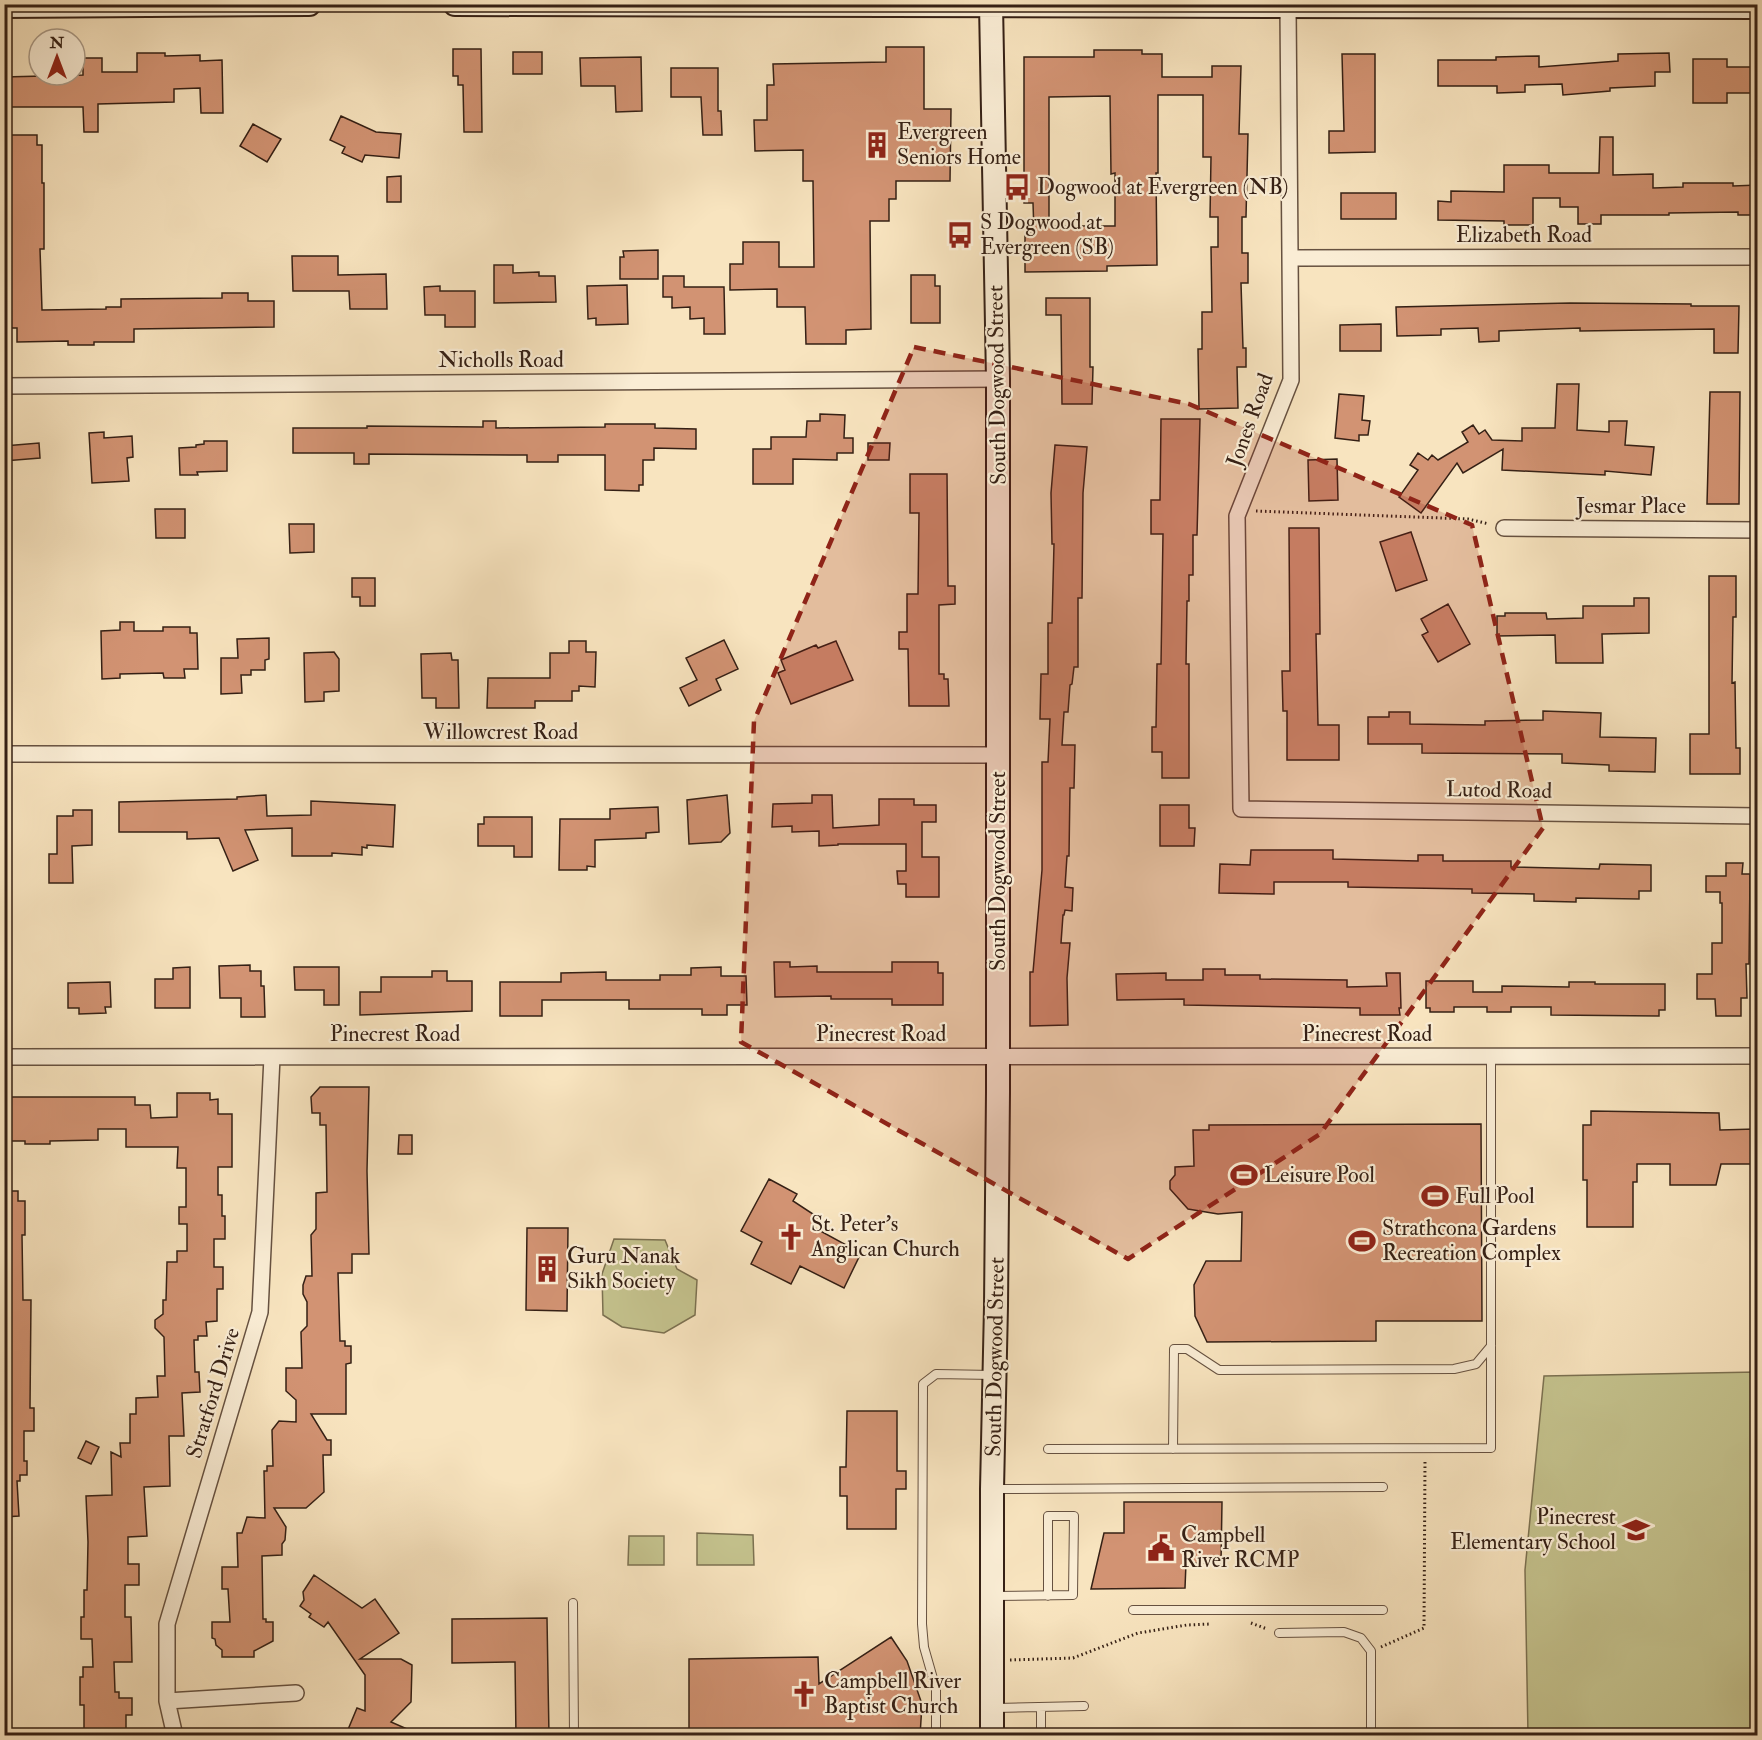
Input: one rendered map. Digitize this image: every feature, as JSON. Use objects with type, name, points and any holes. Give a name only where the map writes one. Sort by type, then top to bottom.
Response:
[{"type":"main road","points":[[4,6],[309,4]]},
{"type":"main road","points":[[454,4],[1758,7]]},
{"type":"main road","name":"South Dogwood Street","points":[[991,6],[998,379],[998,1057],[992,1489],[992,1736]]},
{"type":"street","name":"Jones Road","points":[[1240,809],[1237,516],[1291,380],[1288,7]]},
{"type":"street","name":"Elizabeth Road","points":[[1291,258],[1758,257]]},
{"type":"street","name":"Nicholls Road","points":[[4,386],[998,379]]},
{"type":"street","name":"Jesmar Place","points":[[1503,528],[1758,530]]},
{"type":"street","name":"Willowcrest Road","points":[[4,754],[998,755]]},
{"type":"street","name":"Lutod Road","points":[[1240,809],[1758,816]]},
{"type":"street","name":"Pinecrest Road","points":[[4,1057],[1758,1056]]},
{"type":"street","name":"Stratford Drive","points":[[175,1736],[168,1701],[167,1624],[260,1312],[272,1057]]},
{"type":"street","points":[[168,1701],[296,1693]]},
{"type":"lane","points":[[1048,1449],[1491,1448],[1491,1056]]},
{"type":"lane","points":[[1173,1449],[1174,1350],[1187,1349],[1219,1370],[1454,1369],[1476,1364],[1491,1346]]},
{"type":"lane","points":[[936,1736],[936,1689],[924,1647],[922,1624],[923,1384],[936,1374],[994,1375]]},
{"type":"lane","points":[[992,1489],[1383,1487]]},
{"type":"lane","points":[[992,1596],[1048,1596],[1073,1595],[1074,1516],[1048,1516],[1048,1596]]},
{"type":"lane","points":[[573,1603],[574,1736]]},
{"type":"lane","points":[[1133,1610],[1383,1610]]},
{"type":"lane","points":[[1279,1633],[1344,1632],[1361,1638],[1371,1651],[1371,1736]]},
{"type":"lane","points":[[992,1708],[1084,1706]]},
{"type":"lane","points":[[1041,1707],[1041,1736]]},
{"type":"path","points":[[1237,516],[1257,511],[1468,519],[1503,528]]},
{"type":"path","points":[[1371,1651],[1424,1628],[1425,1448]]},
{"type":"path","points":[[1250,1623],[1279,1633]]},
{"type":"path","points":[[991,1661],[1073,1658],[1138,1633],[1187,1625],[1218,1624]]},
{"type":"highlighted area","points":[[914,347],[1189,404],[1472,525],[1543,828],[1320,1134],[1128,1259],[741,1042],[754,721]]},
{"type":"shaded area","points":[[614,1239],[665,1240],[677,1269],[697,1280],[695,1315],[664,1333],[622,1327],[603,1315],[602,1274]]},
{"type":"shaded area","name":"Pinecrest Elementary School","points":[[1757,1372],[1757,1735],[1528,1735],[1525,1570],[1544,1376]]},
{"type":"shaded area","points":[[697,1533],[753,1535],[754,1565],[697,1565]]},
{"type":"shaded area","points":[[629,1536],[664,1536],[664,1565],[628,1565]]},
{"type":"building","points":[[886,47],[924,47],[924,109],[951,109],[950,181],[896,181],[896,199],[889,199],[889,221],[870,221],[871,329],[846,330],[846,344],[806,344],[805,307],[777,307],[777,289],[730,290],[730,264],[743,264],[743,242],[779,242],[779,267],[814,267],[813,181],[803,181],[803,150],[755,151],[754,120],[767,120],[767,85],[774,85],[773,64],[886,62]]},
{"type":"building","points":[[453,49],[481,49],[482,132],[464,132],[463,85],[458,85],[458,76],[453,76]]},
{"type":"building","points":[[1094,50],[1142,50],[1142,54],[1162,54],[1162,77],[1212,77],[1212,66],[1241,66],[1239,134],[1248,134],[1246,217],[1242,217],[1242,253],[1248,253],[1248,283],[1241,283],[1243,348],[1246,348],[1246,367],[1237,367],[1238,408],[1199,409],[1198,349],[1202,349],[1202,312],[1212,312],[1211,247],[1218,247],[1218,217],[1210,217],[1211,157],[1203,157],[1203,95],[1158,95],[1157,265],[1107,266],[1107,271],[1025,272],[1025,233],[1034,233],[1033,203],[1024,203],[1024,57],[1094,57]],"holes":[[[1110,96],[1111,174],[1115,173],[1115,226],[1049,226],[1049,97]]]},
{"type":"building","points":[[513,52],[542,52],[542,74],[513,74]]},
{"type":"building","points":[[137,53],[165,53],[165,56],[200,55],[200,61],[222,60],[223,113],[201,113],[200,88],[174,89],[174,102],[98,104],[98,132],[84,132],[83,107],[4,107],[4,77],[27,76],[27,87],[87,87],[87,58],[102,58],[102,72],[137,72]]},
{"type":"building","points":[[1669,53],[1670,72],[1655,72],[1655,86],[1610,88],[1610,91],[1563,95],[1562,84],[1525,85],[1525,92],[1497,93],[1497,86],[1438,86],[1438,60],[1496,60],[1496,57],[1539,56],[1539,67],[1618,61],[1618,54]]},
{"type":"building","points":[[1342,54],[1375,54],[1375,152],[1329,153],[1329,131],[1344,131]]},
{"type":"building","points":[[641,57],[642,111],[616,112],[615,86],[581,86],[580,58]]},
{"type":"building","points":[[1693,59],[1727,59],[1727,67],[1758,67],[1758,93],[1727,93],[1727,103],[1693,103]]},
{"type":"building","points":[[671,68],[718,68],[718,111],[721,111],[722,135],[703,135],[701,97],[671,97]]},
{"type":"building","points":[[341,116],[376,132],[401,134],[399,158],[365,155],[362,162],[342,153],[345,147],[330,140]]},
{"type":"building","points":[[253,124],[281,139],[267,162],[240,146]]},
{"type":"building","points":[[11,135],[37,135],[37,145],[42,145],[44,249],[40,249],[42,310],[121,307],[121,299],[222,298],[222,293],[248,293],[248,301],[274,301],[274,327],[134,329],[134,342],[94,342],[94,345],[68,345],[68,341],[17,342],[17,328],[4,328],[4,194],[8,194],[8,183],[11,183]]},
{"type":"building","points":[[1600,137],[1613,137],[1613,175],[1653,174],[1653,188],[1683,187],[1683,183],[1758,185],[1758,215],[1738,215],[1738,212],[1601,215],[1601,224],[1578,224],[1578,207],[1560,207],[1560,198],[1533,198],[1533,225],[1504,225],[1504,221],[1438,220],[1438,201],[1451,202],[1451,191],[1504,192],[1504,165],[1549,165],[1549,173],[1599,173]]},
{"type":"building","points":[[401,176],[401,202],[387,202],[387,177]]},
{"type":"building","points":[[1341,193],[1396,193],[1396,219],[1341,219]]},
{"type":"building","points":[[658,250],[658,279],[620,279],[620,257],[624,257],[623,251]]},
{"type":"building","points":[[292,256],[338,256],[338,275],[386,274],[387,309],[350,309],[349,291],[293,291]]},
{"type":"building","points":[[494,265],[513,265],[513,273],[539,272],[539,276],[555,276],[556,302],[494,303]]},
{"type":"building","points":[[911,275],[935,275],[935,286],[940,286],[940,323],[911,323]]},
{"type":"building","points":[[663,276],[684,276],[684,287],[724,287],[725,334],[704,334],[704,318],[690,319],[690,307],[672,308],[672,297],[663,297]]},
{"type":"building","points":[[627,285],[628,324],[596,325],[596,318],[588,319],[587,286]]},
{"type":"building","points":[[440,286],[440,291],[475,291],[475,327],[445,327],[445,315],[425,315],[424,287]]},
{"type":"building","points":[[1046,298],[1090,298],[1092,404],[1062,404],[1061,315],[1046,315]]},
{"type":"building","points":[[1570,303],[1739,306],[1738,353],[1714,353],[1714,329],[1580,331],[1580,328],[1499,331],[1499,341],[1479,342],[1478,328],[1441,329],[1441,335],[1397,336],[1396,307]]},
{"type":"building","points":[[1381,324],[1381,351],[1340,351],[1340,325]]},
{"type":"building","points":[[1557,384],[1579,384],[1577,430],[1609,432],[1609,421],[1627,421],[1625,445],[1654,447],[1651,475],[1605,471],[1605,475],[1502,470],[1503,449],[1463,473],[1457,463],[1421,513],[1399,497],[1418,470],[1410,465],[1418,453],[1428,460],[1432,455],[1438,460],[1468,442],[1462,432],[1473,425],[1479,434],[1485,430],[1492,440],[1522,441],[1522,428],[1555,428]]},
{"type":"building","points":[[1710,392],[1740,392],[1739,504],[1707,504]]},
{"type":"building","points":[[1339,394],[1364,396],[1362,420],[1370,421],[1368,435],[1359,435],[1359,441],[1335,438]]},
{"type":"building","points":[[820,414],[845,415],[844,438],[853,438],[853,453],[837,453],[837,460],[793,459],[793,484],[753,484],[753,449],[771,449],[771,437],[806,437],[807,421],[820,421]]},
{"type":"building","points":[[1161,419],[1200,419],[1197,535],[1193,535],[1193,575],[1189,575],[1189,601],[1187,601],[1189,778],[1162,778],[1162,752],[1152,752],[1152,727],[1156,727],[1157,664],[1161,664],[1163,534],[1151,534],[1151,500],[1160,500]]},
{"type":"building","points":[[483,421],[496,421],[496,428],[655,424],[655,428],[696,429],[696,449],[654,448],[654,460],[643,460],[643,485],[639,485],[639,491],[605,490],[605,455],[558,455],[558,462],[527,462],[527,455],[369,454],[369,464],[354,464],[354,453],[293,453],[293,428],[483,427]]},
{"type":"building","points":[[104,432],[104,438],[132,436],[133,457],[127,458],[129,481],[92,483],[89,433]]},
{"type":"building","points":[[204,441],[227,441],[227,471],[180,475],[179,448],[196,447],[196,445],[204,444]]},
{"type":"building","points":[[39,443],[40,458],[4,461],[4,446]]},
{"type":"building","points":[[868,443],[890,443],[889,460],[868,460]]},
{"type":"building","points":[[1055,445],[1087,447],[1083,493],[1082,598],[1078,598],[1078,667],[1074,667],[1070,685],[1068,712],[1064,712],[1062,745],[1075,745],[1074,788],[1070,788],[1069,856],[1067,856],[1065,887],[1073,888],[1072,911],[1065,910],[1063,915],[1061,943],[1070,943],[1067,978],[1068,1025],[1030,1026],[1030,972],[1033,972],[1042,870],[1042,762],[1048,762],[1050,719],[1040,719],[1041,674],[1048,674],[1048,623],[1052,623],[1054,544],[1052,544],[1051,493]]},
{"type":"building","points":[[1337,459],[1338,500],[1309,501],[1308,460]]},
{"type":"building","points":[[910,474],[947,474],[948,586],[955,586],[955,604],[939,605],[939,674],[944,674],[944,679],[948,679],[949,706],[909,706],[908,649],[899,649],[899,632],[907,632],[907,594],[918,594],[919,513],[910,513]]},
{"type":"building","points":[[155,509],[185,509],[185,538],[156,538]]},
{"type":"building","points":[[289,524],[314,524],[314,552],[290,553]]},
{"type":"building","points":[[1289,528],[1319,528],[1320,634],[1316,634],[1318,725],[1339,725],[1339,760],[1287,760],[1287,711],[1283,711],[1282,671],[1290,671]]},
{"type":"building","points":[[1411,532],[1427,580],[1396,591],[1380,542]]},
{"type":"building","points":[[1709,576],[1736,576],[1732,683],[1735,682],[1736,748],[1740,748],[1740,774],[1690,774],[1690,734],[1709,734]]},
{"type":"building","points":[[352,578],[375,578],[375,606],[360,606],[360,597],[352,597]]},
{"type":"building","points":[[1634,598],[1649,598],[1649,633],[1602,634],[1603,663],[1556,663],[1555,635],[1497,636],[1497,616],[1505,616],[1505,613],[1546,613],[1547,619],[1583,618],[1583,606],[1634,606]]},
{"type":"building","points":[[1448,604],[1470,644],[1438,662],[1422,635],[1428,632],[1421,619]]},
{"type":"building","points":[[120,622],[134,622],[134,631],[163,631],[163,627],[190,627],[190,633],[197,633],[198,669],[184,669],[185,678],[164,678],[163,673],[120,674],[120,678],[102,679],[101,631],[120,630]]},
{"type":"building","points":[[269,638],[269,659],[265,660],[265,670],[251,670],[251,675],[241,675],[242,693],[221,694],[221,658],[238,658],[237,639]]},
{"type":"building","points":[[724,640],[738,669],[716,679],[721,690],[689,706],[680,688],[697,680],[686,658]]},
{"type":"building","points":[[569,641],[586,641],[586,652],[596,652],[595,687],[579,686],[579,691],[572,691],[572,701],[535,701],[535,708],[487,708],[488,678],[550,678],[550,653],[569,653]]},
{"type":"building","points":[[836,641],[853,680],[791,704],[778,673],[785,670],[781,660],[816,645],[818,648]]},
{"type":"building","points":[[334,652],[339,659],[339,691],[324,692],[324,701],[305,702],[304,653]]},
{"type":"building","points":[[451,653],[452,660],[458,660],[459,708],[436,708],[436,698],[422,698],[421,654]]},
{"type":"building","points":[[1543,711],[1601,713],[1600,737],[1656,738],[1655,772],[1609,771],[1609,765],[1562,763],[1562,754],[1422,753],[1422,744],[1368,744],[1368,717],[1389,717],[1389,712],[1410,712],[1410,724],[1485,725],[1485,721],[1543,720]]},
{"type":"building","points":[[266,795],[267,816],[311,815],[311,801],[395,805],[393,847],[367,845],[367,848],[362,847],[362,855],[332,853],[332,856],[292,856],[292,828],[245,830],[258,860],[233,871],[219,838],[187,839],[187,832],[119,832],[119,802],[237,799],[237,797]]},
{"type":"building","points":[[727,795],[730,833],[721,842],[689,844],[687,800]]},
{"type":"building","points":[[812,795],[832,795],[833,828],[879,825],[879,799],[914,799],[914,805],[936,805],[936,822],[922,822],[922,857],[939,857],[939,897],[906,897],[906,884],[898,884],[897,871],[906,871],[906,844],[819,846],[819,831],[792,832],[792,826],[772,827],[773,804],[812,803]]},
{"type":"building","points":[[1160,805],[1189,805],[1189,828],[1195,828],[1194,846],[1160,846]]},
{"type":"building","points":[[658,807],[659,832],[646,833],[646,838],[595,840],[595,867],[587,866],[587,870],[559,870],[560,819],[610,819],[610,809]]},
{"type":"building","points":[[73,810],[92,810],[92,845],[72,846],[73,883],[49,883],[49,854],[57,854],[57,816],[73,816]]},
{"type":"building","points":[[484,817],[532,817],[532,857],[514,857],[514,846],[478,846],[478,824],[484,824]]},
{"type":"building","points":[[1251,850],[1333,850],[1333,859],[1418,861],[1418,855],[1443,855],[1443,861],[1511,861],[1511,867],[1599,869],[1600,864],[1651,865],[1651,891],[1639,891],[1639,899],[1576,898],[1576,902],[1534,901],[1534,894],[1472,893],[1472,889],[1348,887],[1348,882],[1274,882],[1274,894],[1219,893],[1220,864],[1250,865]]},
{"type":"building","points":[[1726,863],[1743,863],[1742,874],[1750,874],[1749,964],[1746,964],[1747,998],[1741,998],[1741,1016],[1716,1016],[1715,999],[1697,999],[1697,974],[1712,974],[1712,943],[1722,943],[1720,892],[1706,892],[1706,876],[1726,876]]},
{"type":"building","points":[[774,962],[790,962],[790,967],[817,966],[817,972],[892,972],[892,962],[938,962],[938,973],[943,973],[943,1005],[892,1005],[892,999],[831,999],[831,996],[775,997]]},
{"type":"building","points":[[250,965],[250,971],[261,971],[265,1017],[241,1017],[241,998],[220,998],[219,966]]},
{"type":"building","points":[[190,967],[190,1008],[155,1008],[155,979],[173,979],[173,968]]},
{"type":"building","points":[[294,967],[339,967],[339,1005],[324,1005],[324,990],[295,990]]},
{"type":"building","points":[[721,967],[721,976],[746,976],[747,1005],[727,1005],[727,1015],[702,1015],[702,1009],[629,1009],[629,1000],[542,1000],[542,1016],[500,1016],[500,982],[561,982],[561,973],[606,972],[606,980],[660,980],[660,975],[691,975],[691,968]]},
{"type":"building","points":[[1203,969],[1225,969],[1225,975],[1260,975],[1260,979],[1347,980],[1347,987],[1387,986],[1386,973],[1400,973],[1400,1015],[1360,1015],[1360,1008],[1184,1005],[1184,999],[1117,1000],[1116,974],[1166,973],[1166,980],[1203,980]]},
{"type":"building","points":[[432,971],[447,971],[447,981],[472,981],[472,1011],[360,1015],[360,992],[381,992],[381,977],[432,977]]},
{"type":"building","points":[[1426,981],[1473,981],[1473,992],[1502,992],[1502,986],[1569,987],[1569,982],[1665,984],[1665,1010],[1659,1010],[1659,1016],[1551,1015],[1551,1007],[1511,1007],[1511,1012],[1487,1012],[1487,1007],[1454,1007],[1454,1012],[1430,1012],[1430,1008],[1426,1008]]},
{"type":"building","points":[[110,982],[111,1007],[105,1007],[106,1013],[79,1014],[79,1008],[68,1008],[68,983]]},
{"type":"building","points":[[320,1087],[369,1087],[367,1171],[369,1254],[352,1254],[352,1273],[338,1273],[340,1341],[345,1341],[345,1346],[351,1346],[351,1363],[346,1364],[346,1414],[311,1414],[327,1440],[331,1440],[331,1455],[323,1455],[324,1492],[306,1508],[274,1508],[286,1527],[282,1555],[262,1556],[263,1619],[266,1619],[266,1622],[273,1622],[273,1641],[254,1651],[254,1657],[222,1657],[222,1650],[212,1638],[212,1622],[230,1622],[228,1589],[222,1589],[222,1567],[238,1567],[237,1533],[242,1533],[247,1517],[265,1518],[264,1471],[267,1471],[267,1466],[273,1466],[272,1430],[279,1421],[296,1422],[296,1400],[286,1391],[286,1368],[302,1368],[301,1332],[307,1326],[307,1302],[303,1294],[303,1285],[306,1276],[312,1276],[311,1235],[316,1229],[316,1193],[327,1192],[326,1125],[320,1125],[320,1113],[312,1113],[311,1097]]},
{"type":"building","points":[[177,1093],[210,1093],[210,1100],[218,1099],[218,1114],[232,1114],[232,1167],[218,1167],[218,1195],[222,1195],[225,1239],[214,1239],[214,1267],[223,1267],[223,1289],[217,1289],[217,1321],[206,1322],[207,1336],[198,1336],[198,1340],[194,1340],[195,1372],[199,1372],[200,1392],[182,1393],[184,1436],[169,1436],[170,1486],[144,1487],[147,1536],[128,1537],[128,1564],[139,1564],[139,1585],[125,1585],[125,1617],[131,1617],[132,1662],[114,1662],[115,1692],[119,1692],[119,1698],[132,1698],[132,1715],[126,1715],[126,1736],[84,1736],[84,1705],[80,1705],[80,1677],[83,1677],[83,1667],[93,1667],[92,1639],[81,1639],[84,1590],[87,1590],[86,1496],[112,1495],[111,1452],[121,1457],[120,1443],[130,1443],[130,1414],[136,1414],[136,1398],[158,1397],[157,1376],[165,1376],[164,1337],[155,1328],[155,1320],[163,1314],[163,1300],[166,1300],[167,1262],[177,1262],[177,1251],[187,1251],[187,1224],[179,1224],[179,1207],[186,1207],[186,1168],[177,1168],[178,1147],[126,1147],[126,1129],[98,1129],[98,1140],[50,1141],[50,1144],[4,1141],[4,1097],[135,1097],[135,1105],[150,1105],[151,1118],[177,1117]]},
{"type":"building","points":[[1591,1111],[1719,1113],[1720,1130],[1755,1129],[1756,1164],[1721,1164],[1716,1185],[1670,1185],[1670,1164],[1637,1164],[1637,1182],[1633,1182],[1633,1227],[1587,1227],[1587,1180],[1583,1180],[1583,1125],[1591,1125]]},
{"type":"building","name":"Strathcona Gardens Recreation Complex","points":[[1481,1124],[1482,1321],[1376,1321],[1376,1341],[1207,1342],[1195,1316],[1194,1285],[1206,1261],[1241,1261],[1242,1212],[1218,1214],[1188,1209],[1170,1189],[1175,1167],[1194,1166],[1193,1130],[1209,1130],[1209,1125]]},
{"type":"building","points":[[399,1135],[412,1135],[412,1154],[398,1154]]},
{"type":"building","name":"St. Peter's Anglican Church","points":[[769,1179],[797,1194],[793,1201],[819,1218],[813,1227],[861,1253],[844,1288],[800,1266],[791,1284],[751,1264],[762,1242],[741,1231]]},
{"type":"building","points":[[4,1191],[18,1191],[18,1201],[25,1201],[25,1235],[22,1235],[23,1300],[31,1300],[30,1408],[34,1408],[34,1431],[24,1431],[24,1461],[27,1461],[27,1475],[20,1475],[20,1481],[17,1481],[19,1516],[4,1517]]},
{"type":"building","name":"Guru Nanak Sikh Society","points":[[527,1228],[568,1228],[567,1311],[526,1310]]},
{"type":"building","points":[[847,1411],[897,1411],[897,1471],[906,1471],[906,1489],[896,1489],[896,1529],[847,1529],[847,1496],[840,1496],[840,1467],[846,1467]]},
{"type":"building","points":[[86,1441],[99,1447],[91,1464],[78,1458]]},
{"type":"building","name":"Campbell River RCMP","points":[[1124,1502],[1222,1502],[1221,1563],[1186,1563],[1185,1588],[1091,1589],[1104,1533],[1124,1533]]},
{"type":"building","points":[[314,1575],[362,1608],[375,1599],[399,1633],[360,1659],[401,1659],[412,1665],[411,1702],[391,1722],[423,1736],[354,1736],[347,1732],[357,1708],[365,1711],[365,1675],[328,1622],[324,1627],[309,1617],[311,1614],[300,1606],[304,1600],[303,1592]]},
{"type":"building","points":[[547,1618],[549,1736],[516,1736],[515,1662],[452,1663],[452,1619]]},
{"type":"building","name":"Campbell River Baptist Church","points":[[891,1637],[907,1661],[922,1704],[920,1736],[689,1736],[689,1659],[818,1657],[819,1684]]},
{"type":"place","name":"Evergreen Seniors Home","points":[[877,145]]},
{"type":"place","name":"Dogwood at Evergreen (NB)","points":[[1017,187]]},
{"type":"place","name":"S Dogwood at Evergreen (SB)","points":[[960,235]]},
{"type":"place","name":"Leisure Pool","points":[[1244,1175]]},
{"type":"place","name":"Full Pool","points":[[1435,1196]]},
{"type":"place","name":"St. Peter's Anglican Church","points":[[791,1237]]},
{"type":"place","name":"Strathcona Gardens Recreation Complex","points":[[1362,1241]]},
{"type":"place","name":"Guru Nanak Sikh Society","points":[[547,1269]]},
{"type":"place","name":"Pinecrest Elementary School","points":[[1636,1530]]},
{"type":"place","name":"Campbell River RCMP","points":[[1161,1548]]},
{"type":"place","name":"Campbell River Baptist Church","points":[[804,1694]]}]
